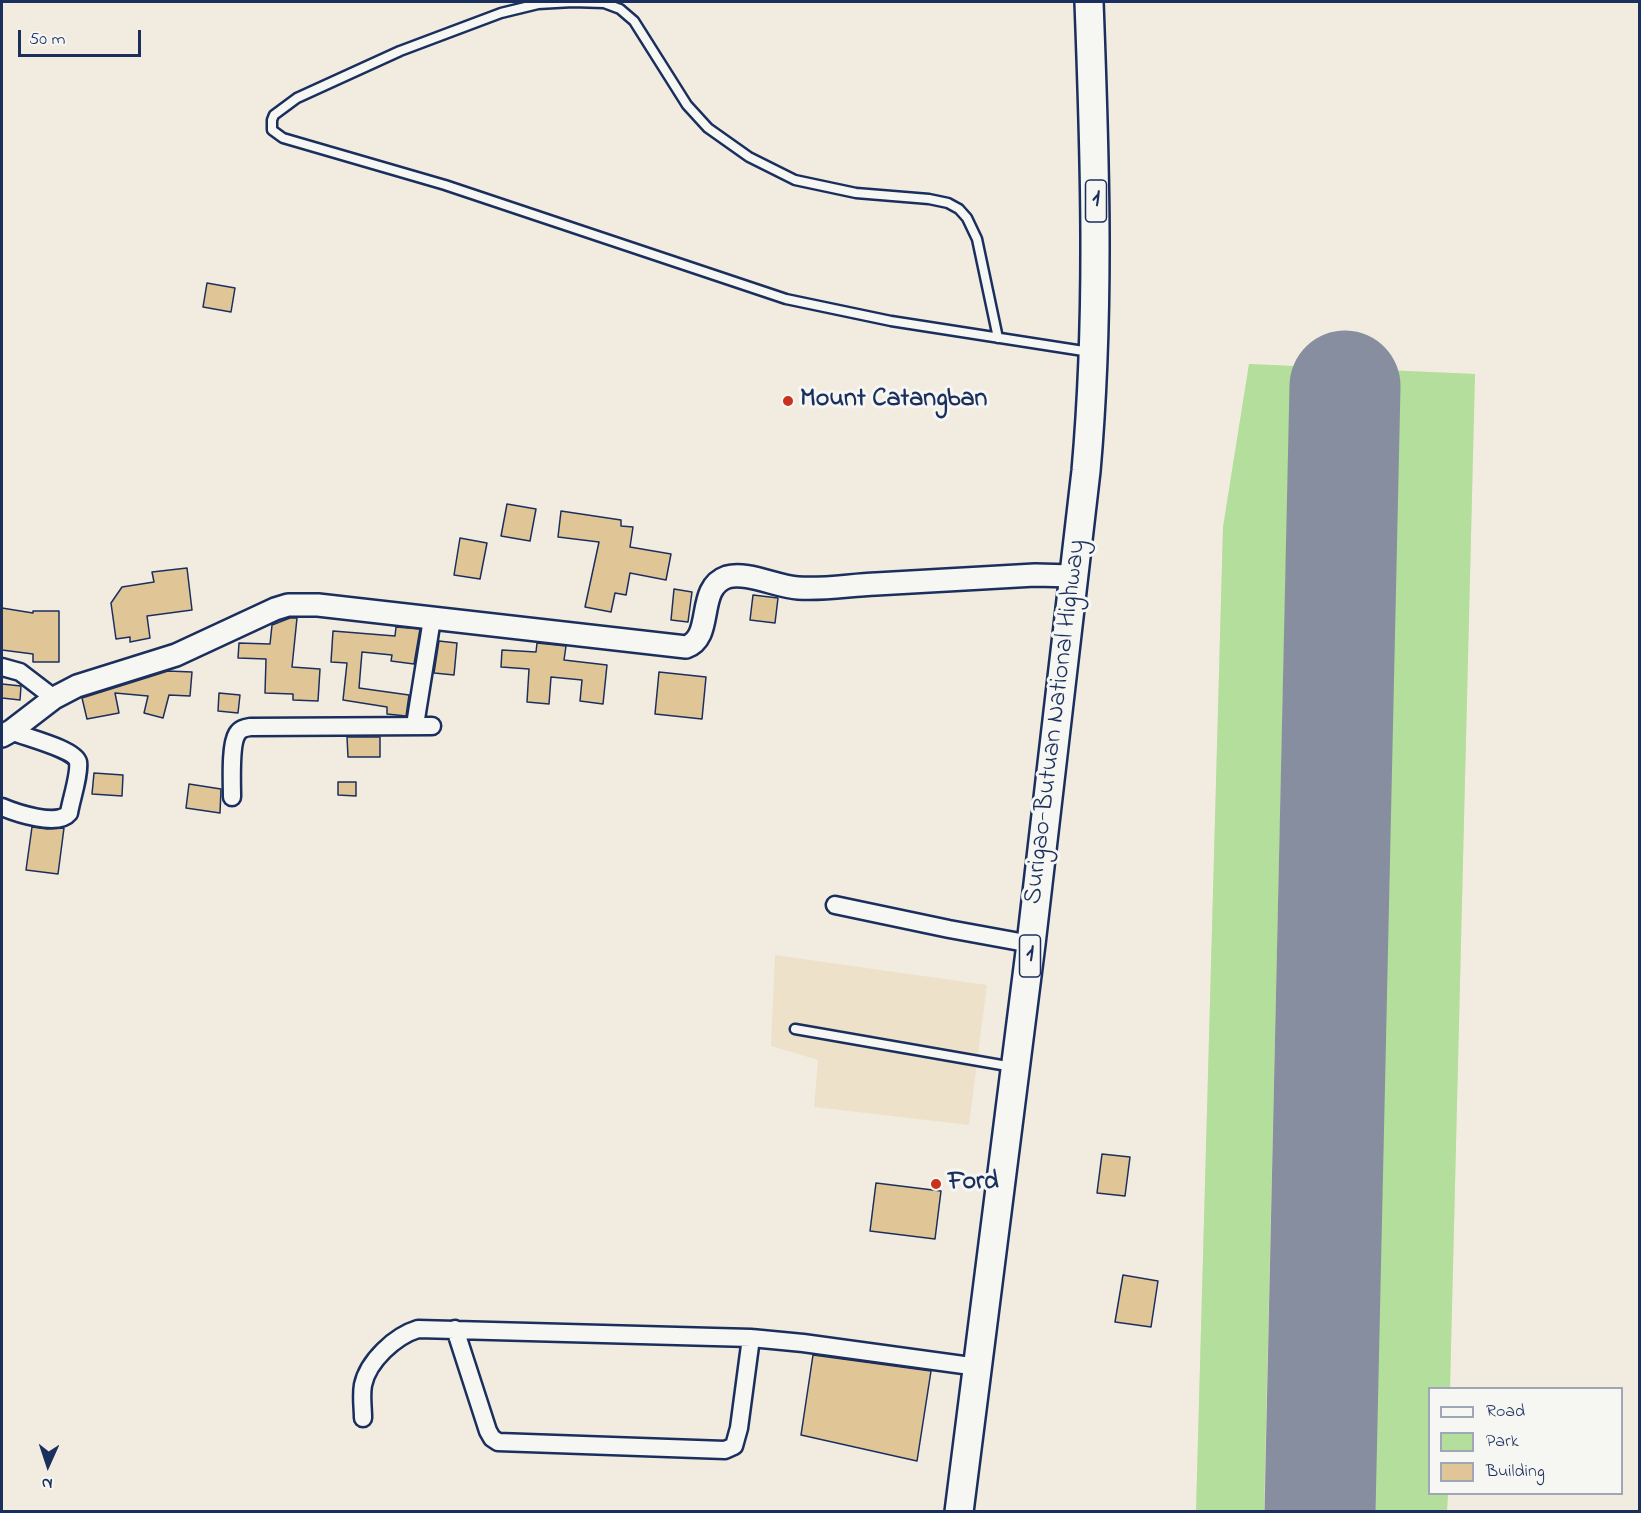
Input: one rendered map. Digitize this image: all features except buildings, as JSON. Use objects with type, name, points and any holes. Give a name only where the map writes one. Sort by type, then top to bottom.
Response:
[{"type":"highway","name":"Surigao-Butuan National Highway","points":[[959,1512],[1031,944],[1093,400],[1096,248],[1089,2]]},
{"type":"street","points":[[6,734],[54,698],[77,686],[176,655],[263,614],[288,605],[318,605],[686,647],[692,645],[700,635],[707,602],[715,585],[720,580],[734,576],[799,588],[1035,575],[1074,576]]},
{"type":"street","points":[[415,725],[432,619]]},
{"type":"street","points":[[2,667],[20,672],[54,698]]},
{"type":"street","points":[[232,797],[234,742],[238,732],[242,729],[249,727],[432,726]]},
{"type":"street","points":[[2,807],[37,817],[60,819],[65,817],[69,813],[78,769],[78,761],[71,753],[6,734]]},
{"type":"street","points":[[835,905],[949,930],[1031,944]]},
{"type":"street","points":[[363,1418],[362,1394],[367,1371],[394,1340],[418,1329],[751,1338],[978,1367]]},
{"type":"street","points":[[455,1329],[488,1431],[498,1442],[687,1450],[725,1450],[734,1446],[739,1428],[751,1338]]},
{"type":"lane","points":[[998,338],[977,239],[967,218],[958,209],[929,199],[856,193],[795,180],[749,157],[708,128],[687,105],[634,21],[620,9],[604,3],[538,4],[501,13],[400,51],[297,98],[279,109],[272,120],[272,130],[283,138],[445,185],[786,299],[891,321],[998,338],[1094,353]]},
{"type":"lane","points":[[795,1029],[1016,1068]]},
{"type":"shaded area","points":[[1249,364],[1475,374],[1450,1387],[1428,1387],[1428,1495],[1448,1495],[1447,1511],[1196,1512],[1223,527]]},
{"type":"shaded area","points":[[775,955],[987,985],[969,1125],[814,1107],[818,1060],[771,1046]]},
{"type":"green space","points":[[1249,364],[1475,374],[1450,1387],[1428,1387],[1428,1495],[1448,1495],[1447,1511],[1374,1511],[1399,388],[1290,386],[1264,1511],[1196,1511],[1223,527]]},
{"type":"runway","points":[[1320,1512],[1345,386]]},
{"type":"place","name":"Mount Catangban","points":[[788,401]]},
{"type":"place","name":"Ford","points":[[936,1184]]}]
